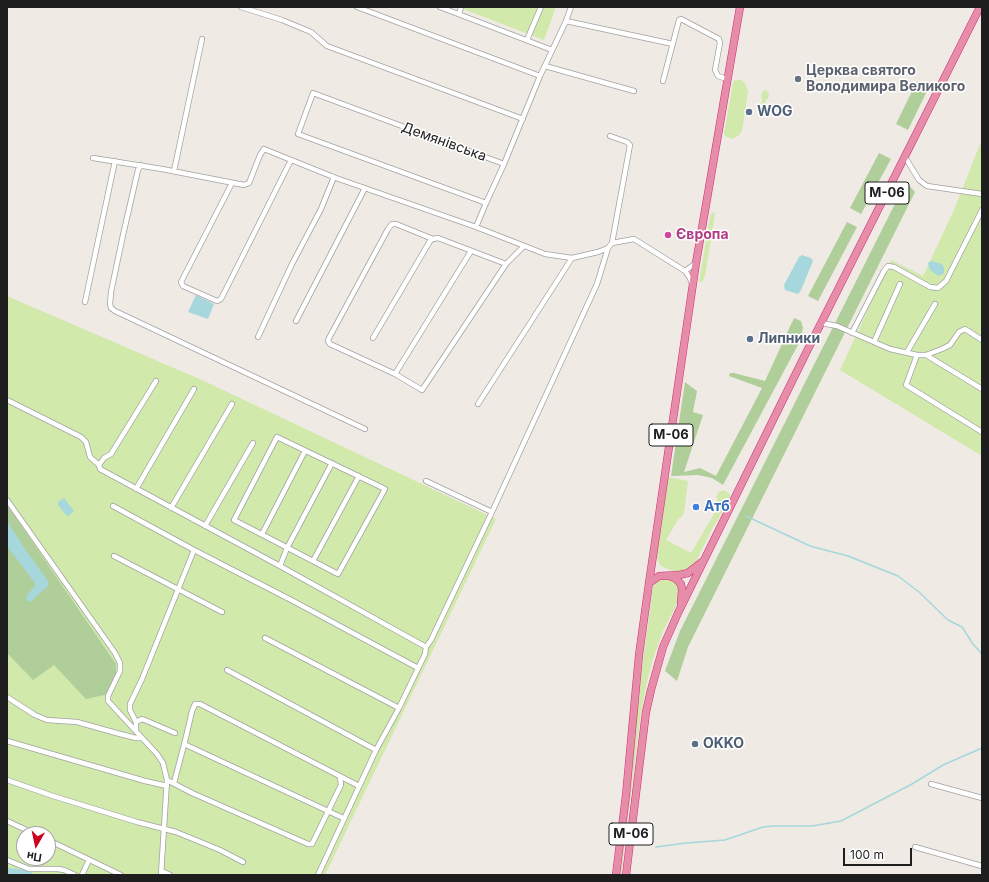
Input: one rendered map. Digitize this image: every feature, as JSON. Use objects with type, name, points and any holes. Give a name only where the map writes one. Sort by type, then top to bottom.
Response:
[{"type":"highway","name":"М-06","points":[[616,875],[626,795],[639,655],[649,583],[696,263],[740,7]]},
{"type":"highway","name":"М-06","points":[[626,875],[646,712],[663,648],[678,613],[980,7]]},
{"type":"highway","points":[[649,583],[659,576],[688,573],[705,560]]},
{"type":"highway","points":[[668,575],[678,581],[682,590],[678,613]]},
{"type":"street","points":[[241,7],[282,20],[311,32],[327,46],[523,119]]},
{"type":"street","points":[[357,7],[540,76]]},
{"type":"street","points":[[440,7],[552,50]]},
{"type":"street","points":[[459,14],[461,7]]},
{"type":"street","points":[[527,40],[541,7]]},
{"type":"street","points":[[476,226],[571,7]]},
{"type":"street","points":[[663,81],[679,20],[681,19],[717,37],[720,43],[715,70],[718,76],[727,80]]},
{"type":"street","points":[[566,21],[673,44]]},
{"type":"street","points":[[174,171],[202,39]]},
{"type":"street","points":[[545,66],[634,91]]},
{"type":"street","name":"Демянівська","points":[[486,203],[298,134],[313,93],[504,164]]},
{"type":"street","points":[[318,875],[343,818],[360,786],[376,750],[399,708],[425,654],[426,647],[431,640],[492,512],[596,284],[608,248],[612,243],[630,145],[627,142],[610,136]]},
{"type":"street","points":[[93,158],[141,165],[244,185],[249,182],[264,149],[334,177],[476,226],[545,254],[572,258],[608,248]]},
{"type":"street","points":[[905,157],[919,180],[927,186],[982,194]]},
{"type":"street","points":[[232,183],[181,282],[183,286],[217,301],[221,299],[291,160]]},
{"type":"street","points":[[85,302],[115,161]]},
{"type":"street","points":[[141,165],[138,170],[123,235],[111,292],[110,308],[365,429]]},
{"type":"street","points":[[258,337],[292,264],[321,209],[334,177]]},
{"type":"street","points":[[296,321],[365,188]]},
{"type":"street","points":[[852,333],[888,266],[894,267],[930,287],[938,288],[946,281],[982,210]]},
{"type":"street","points":[[506,264],[438,238],[433,239],[396,224],[392,224],[328,341],[330,344],[394,374],[422,390],[506,264],[524,246]]},
{"type":"street","points":[[373,338],[430,241],[433,239]]},
{"type":"street","points":[[612,243],[634,239],[685,271],[693,286]]},
{"type":"street","points":[[394,374],[471,251]]},
{"type":"street","points":[[478,404],[572,258]]},
{"type":"street","points":[[685,271],[696,263]]},
{"type":"street","points":[[874,342],[900,284]]},
{"type":"street","points":[[907,352],[935,304]]},
{"type":"street","points":[[822,323],[837,326],[890,349],[917,355],[926,355],[950,345],[959,332],[964,329],[982,340]]},
{"type":"street","points":[[917,355],[906,385],[982,432]]},
{"type":"street","points":[[926,355],[982,389]]},
{"type":"street","points":[[99,465],[104,458],[111,454],[156,381]]},
{"type":"street","points":[[136,489],[194,389]]},
{"type":"street","points":[[7,400],[81,437],[86,442],[90,457],[99,465],[100,469],[426,647]]},
{"type":"street","points":[[171,508],[232,404]]},
{"type":"street","points":[[277,436],[332,463],[385,489],[338,574],[234,520],[277,436]]},
{"type":"street","points":[[205,526],[253,443]]},
{"type":"street","points":[[262,534],[305,451]]},
{"type":"street","points":[[280,566],[287,548],[332,463]]},
{"type":"street","points":[[313,561],[359,476]]},
{"type":"street","points":[[426,481],[492,512]]},
{"type":"street","points":[[7,500],[120,663],[121,668],[108,696],[108,701],[157,754],[163,763],[167,783],[161,873],[170,875]]},
{"type":"street","points":[[114,506],[194,550],[418,668]]},
{"type":"street","points":[[136,731],[136,722],[130,710],[130,704],[142,679],[194,550]]},
{"type":"street","points":[[114,556],[222,612]]},
{"type":"street","points":[[265,638],[399,708]]},
{"type":"street","points":[[227,670],[376,750]]},
{"type":"street","points":[[7,697],[35,715],[47,720],[77,722],[136,738],[142,738]]},
{"type":"street","points":[[174,783],[193,707],[195,704],[200,704],[360,786]]},
{"type":"street","points":[[136,722],[142,719],[175,733]]},
{"type":"street","points":[[7,741],[138,779],[174,783],[192,793],[308,844],[312,844],[341,784],[340,776]]},
{"type":"street","points":[[184,744],[343,818]]},
{"type":"street","points":[[7,780],[53,796],[176,832],[220,850],[243,862]]},
{"type":"street","points":[[931,784],[982,798]]},
{"type":"street","points":[[7,821],[18,826]]},
{"type":"street","points":[[56,844],[121,875]]},
{"type":"street","points":[[915,848],[982,866]]},
{"type":"street","points":[[7,860],[30,869],[58,869],[75,875]]},
{"type":"street","points":[[82,875],[89,860]]},
{"type":"green space","points":[[458,7],[556,7],[544,40]]},
{"type":"green space","points":[[735,80],[741,80],[745,83],[748,92],[742,131],[738,136],[732,139],[725,136],[724,133],[733,82]]},
{"type":"green space","points":[[917,81],[929,87],[908,130],[896,124]]},
{"type":"green space","points":[[765,90],[769,93],[768,99],[766,99],[764,114],[760,113],[762,92]]},
{"type":"green space","points":[[982,139],[982,456],[840,370],[891,260],[923,276],[954,210]]},
{"type":"green space","points":[[879,153],[891,159],[861,214],[850,208]]},
{"type":"green space","points":[[906,182],[915,192],[688,647],[677,681],[665,671],[680,631]]},
{"type":"green space","points":[[714,212],[705,276],[702,282],[699,282],[710,217]]},
{"type":"green space","points":[[847,222],[857,227],[818,301],[808,296]]},
{"type":"green space","points":[[7,296],[204,381],[496,519],[325,875],[7,875]]},
{"type":"green space","points":[[794,318],[801,321],[803,328],[799,343],[723,485],[712,478],[698,475],[671,476],[685,382],[697,391],[693,412],[703,415],[684,472],[700,468],[716,476],[762,388],[729,376],[730,373],[765,381]]},
{"type":"green space","points":[[668,477],[688,481],[684,513],[680,519],[679,518],[666,540],[691,553],[720,504],[716,502],[718,498],[716,497],[719,492],[724,490],[730,494],[729,500],[711,531],[693,568],[679,573],[660,565],[656,555]]},
{"type":"green space","points":[[7,505],[116,664],[116,677],[109,694],[86,699],[54,665],[33,680],[7,653]]},
{"type":"green space","points":[[662,579],[672,579],[679,585],[679,600],[663,631],[652,662],[647,682],[641,712],[621,875],[618,875],[640,681],[653,587],[655,583]]},
{"type":"water","points":[[802,255],[811,258],[813,261],[798,294],[785,290],[784,285],[799,257]]},
{"type":"water","points":[[931,261],[942,264],[944,273],[939,276],[930,270],[928,263]]},
{"type":"water","points":[[196,295],[214,304],[208,319],[188,312]]},
{"type":"water","points":[[64,498],[74,511],[68,516],[58,505],[58,502]]},
{"type":"water","points":[[7,521],[48,581],[48,586],[30,602],[26,600],[28,594],[35,586],[35,583],[7,546]]},
{"type":"water","points":[[7,868],[20,869],[31,872],[33,875],[7,875]]},
{"type":"waterway","points":[[746,516],[810,546],[848,556],[898,576],[919,592],[948,620],[962,627],[973,644],[982,654]]},
{"type":"waterway","points":[[656,847],[725,840],[763,827],[812,826],[841,821],[912,784],[943,765],[982,748]]},
{"type":"place","name":"Церква святого Володимира Великого","points":[[798,79]]},
{"type":"place","name":"WOG","points":[[749,112]]},
{"type":"place","name":"Європа","points":[[668,235]]},
{"type":"place","name":"Липники","points":[[750,339]]},
{"type":"place","name":"Атб","points":[[696,507]]},
{"type":"place","name":"OKKO","points":[[695,744]]}]
